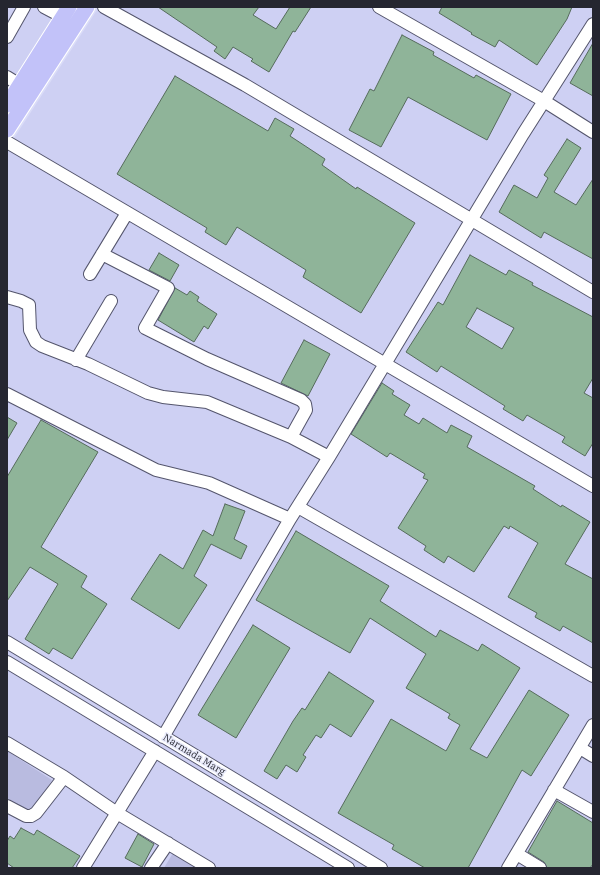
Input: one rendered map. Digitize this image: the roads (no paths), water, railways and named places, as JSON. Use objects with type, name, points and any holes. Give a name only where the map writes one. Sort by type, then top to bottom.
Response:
[{"type":"main road","points":[[7,105],[71,11]]},
{"type":"main road","points":[[7,130],[71,11]]},
{"type":"street","points":[[7,37],[24,7]]},
{"type":"street","points":[[44,7],[71,11]]},
{"type":"street","points":[[104,7],[245,85],[472,218],[593,292]]},
{"type":"street","points":[[379,7],[544,101],[593,132]]},
{"type":"street","points":[[163,737],[290,519],[329,457],[472,218],[593,24]]},
{"type":"street","points":[[7,77],[20,85]]},
{"type":"street","points":[[7,142],[593,486]]},
{"type":"street","points":[[90,274],[126,213]]},
{"type":"street","points":[[102,254],[168,288],[145,328],[207,359],[301,400],[305,404],[306,410],[291,437]]},
{"type":"street","points":[[7,297],[29,305],[30,330],[36,342],[148,393],[163,397],[207,402],[291,437],[329,457]]},
{"type":"street","points":[[76,360],[111,301]]},
{"type":"street","points":[[7,394],[156,470],[209,483],[290,519]]},
{"type":"street","points":[[298,507],[593,676]]},
{"type":"street","name":"Narmada Marg","points":[[7,642],[381,868]]},
{"type":"street","name":"Narmada Marg","points":[[7,662],[348,868]]},
{"type":"street","points":[[508,868],[593,725]]},
{"type":"street","points":[[7,743],[64,777],[117,813],[209,868]]},
{"type":"street","points":[[580,748],[593,756]]},
{"type":"street","points":[[83,868],[154,752]]},
{"type":"street","points":[[7,806],[26,816],[31,816],[36,812],[64,777]]},
{"type":"street","points":[[554,790],[593,812]]},
{"type":"street","points":[[151,868],[168,843]]},
{"type":"street","points":[[517,854],[540,868]]}]
